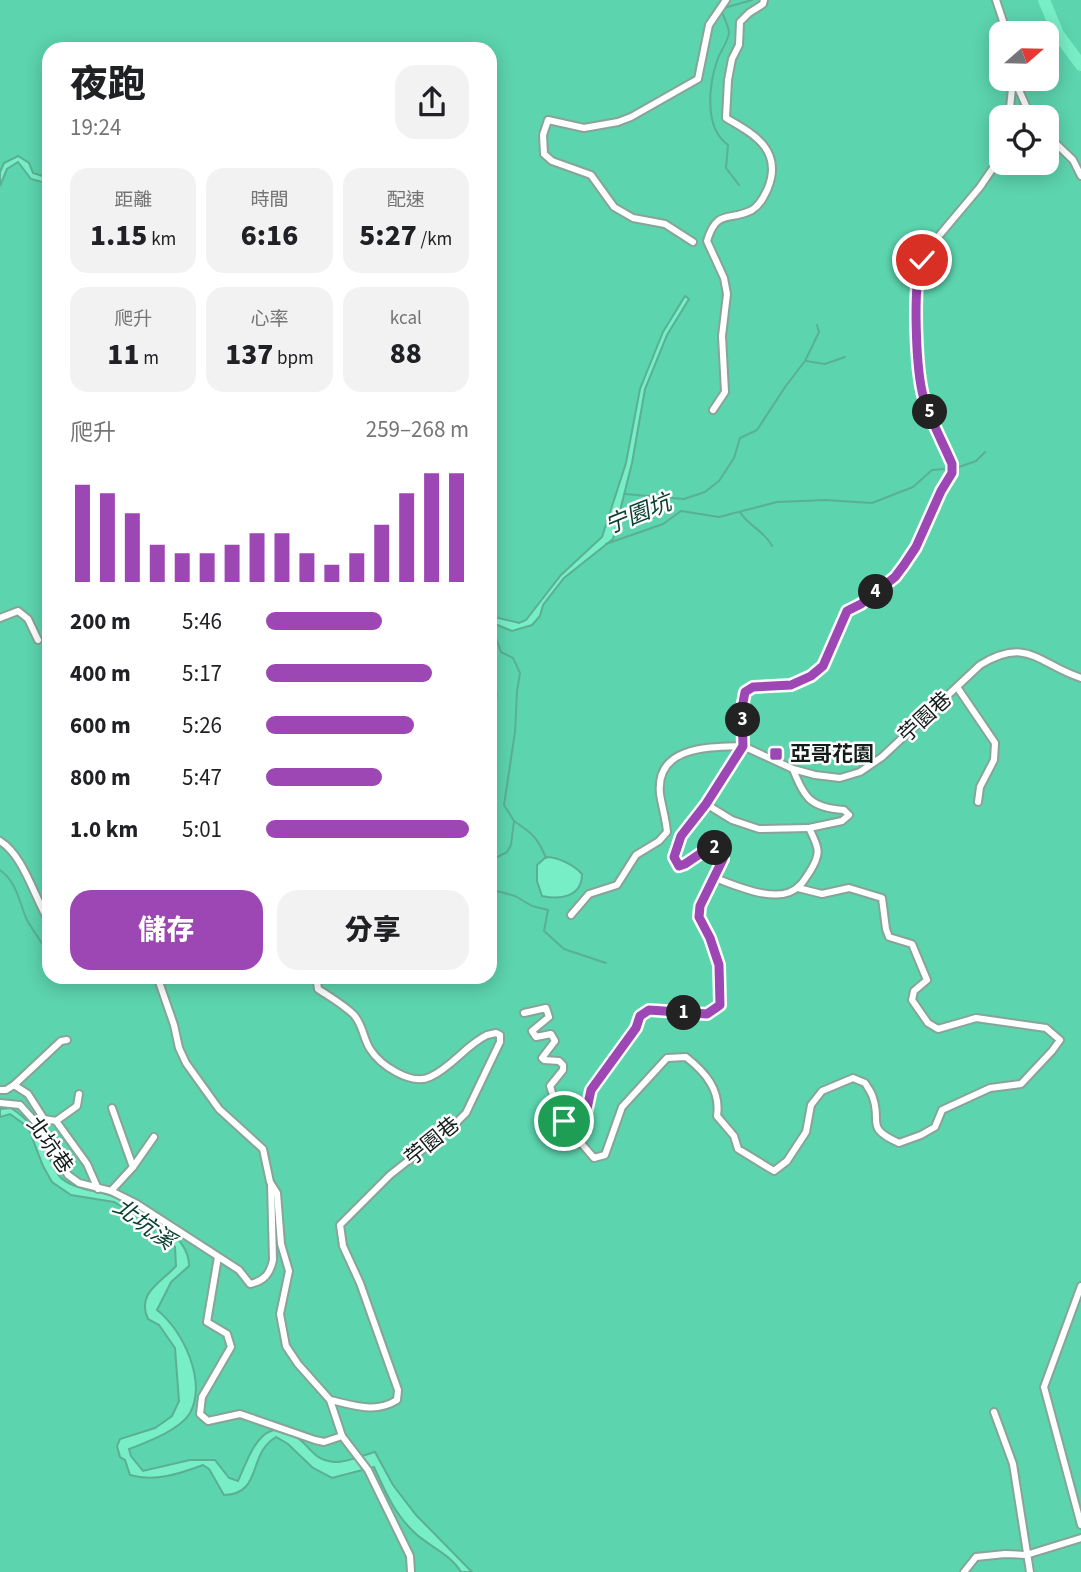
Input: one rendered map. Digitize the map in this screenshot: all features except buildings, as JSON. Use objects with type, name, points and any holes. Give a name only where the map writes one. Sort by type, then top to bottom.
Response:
[{"type":"street","points":[[693,242],[665,224],[634,218],[614,207],[591,175],[552,161],[544,154],[543,135],[548,120],[584,128],[631,117],[698,79],[709,25],[726,0]]},
{"type":"street","points":[[713,410],[725,391],[722,336],[727,294],[724,278],[707,241],[711,228],[722,216],[754,209],[763,199],[773,176],[771,158],[764,144],[752,133],[726,118],[728,80],[732,60],[739,45],[740,22],[763,4],[764,0]]},
{"type":"street","points":[[996,0],[1003,21]]},
{"type":"street","points":[[1059,147],[1073,160],[1081,176]]},
{"type":"street","points":[[577,1138],[582,1132],[591,1090],[636,1028],[640,1016],[649,1010],[707,1014],[720,1005],[719,965],[699,917],[700,906],[723,859],[715,848],[710,847],[679,866],[674,857],[681,836],[706,804],[743,746],[742,708],[745,692],[753,687],[791,685],[811,676],[823,666],[847,611],[861,604],[895,577],[904,565],[916,547],[952,473],[952,464],[924,399],[918,366],[918,269],[938,237],[989,173]]},
{"type":"street","points":[[0,618],[18,611],[28,619],[38,640]]},
{"type":"street","name":"苧園巷","points":[[743,746],[793,769],[828,778],[860,772],[882,757],[980,665],[1007,652],[1030,653],[1081,678]]},
{"type":"street","points":[[957,687],[995,743],[994,760],[980,787],[978,802]]},
{"type":"street","points":[[571,915],[589,894],[617,885],[636,855],[659,841],[667,832],[660,792],[667,763],[697,747],[743,746]]},
{"type":"street","points":[[706,804],[732,820],[759,829],[809,828],[842,821],[849,816],[844,810],[811,803],[802,791],[793,769]]},
{"type":"street","points":[[798,888],[816,862],[819,849],[809,828]]},
{"type":"street","points":[[0,841],[6,845],[25,872],[42,907]]},
{"type":"street","points":[[524,1013],[546,1008],[549,1012],[550,1017],[532,1031],[536,1037],[551,1034],[555,1039],[542,1058],[559,1061],[563,1065],[550,1086],[564,1121],[594,1158],[605,1155],[622,1107],[667,1058],[686,1057],[702,1070],[714,1088],[719,1105],[718,1116],[734,1136],[738,1149],[774,1171],[787,1161],[806,1132],[811,1105],[822,1091],[853,1078],[865,1083],[874,1100],[875,1121],[882,1135],[899,1143],[935,1127],[942,1110],[990,1088],[1021,1084],[1059,1040],[1046,1028],[976,1018],[938,1028],[929,1023],[912,1000],[914,990],[927,980],[912,944],[889,937],[883,898],[849,888],[822,894],[798,888],[775,895],[749,891],[715,878]]},
{"type":"street","name":"北坑巷","points":[[0,1103],[20,1105],[39,1126],[68,1174],[79,1183],[111,1191],[137,1204],[239,1270],[250,1284],[260,1281],[270,1271],[273,1260],[270,1182],[263,1149],[219,1109],[186,1063],[160,984]]},
{"type":"street","name":"苧園巷","points":[[317,984],[318,989],[354,1015],[362,1027],[369,1047],[378,1059],[410,1078],[426,1079],[442,1072],[482,1038],[496,1033],[500,1035],[500,1042],[466,1113],[390,1175],[340,1225],[343,1246],[360,1283],[398,1390],[397,1400],[374,1409],[330,1400]]},
{"type":"street","points":[[0,1090],[14,1085],[61,1041],[67,1040]]},
{"type":"street","points":[[14,1085],[27,1094],[44,1119],[55,1121],[87,1164],[98,1189]]},
{"type":"street","points":[[55,1121],[77,1106],[79,1094]]},
{"type":"street","points":[[112,1108],[133,1167]]},
{"type":"street","points":[[111,1191],[133,1167],[154,1137]]},
{"type":"street","name":"北坑巷","points":[[270,1182],[277,1192],[281,1244],[289,1271],[280,1314],[286,1346],[330,1400],[342,1436],[368,1470],[410,1556],[411,1572]]},
{"type":"street","points":[[218,1257],[206,1322],[227,1335],[232,1347],[202,1397],[200,1414],[208,1421],[240,1414],[324,1442],[342,1436]]},
{"type":"street","points":[[1081,1286],[1044,1387],[1081,1525]]},
{"type":"street","points":[[994,1412],[1013,1464],[1030,1572]]},
{"type":"street","points":[[964,1572],[976,1557],[1026,1555],[1081,1538]]},
{"type":"shaded area","points":[[0,0],[1081,0],[1081,1572],[0,1572]]},
{"type":"shaded area","points":[[18,156],[29,163],[33,173],[42,176],[42,182],[31,179],[18,162],[7,169],[0,186],[0,172],[4,163]]},
{"type":"shaded area","points":[[685,296],[689,299],[667,335],[645,389],[632,463],[613,539],[564,578],[543,605],[540,616],[532,625],[512,631],[497,625],[497,618],[519,623],[526,620],[561,575],[602,537],[626,463],[640,389],[663,332]]},
{"type":"shaded area","points":[[546,857],[566,862],[582,874],[581,882],[574,892],[563,897],[542,896],[537,881],[537,865]]},
{"type":"shaded area","points":[[11,1108],[35,1131],[61,1178],[135,1207],[161,1223],[181,1243],[187,1254],[189,1266],[171,1282],[157,1310],[176,1330],[190,1357],[196,1386],[195,1400],[190,1413],[179,1425],[129,1449],[143,1471],[190,1460],[215,1460],[229,1478],[238,1481],[259,1440],[276,1430],[299,1439],[327,1461],[344,1461],[375,1452],[393,1485],[416,1515],[472,1572],[461,1572],[451,1560],[408,1526],[391,1502],[374,1467],[332,1478],[313,1468],[288,1444],[276,1437],[261,1453],[250,1481],[236,1493],[224,1495],[209,1469],[203,1465],[158,1477],[130,1475],[125,1460],[120,1457],[117,1446],[120,1439],[155,1428],[172,1416],[179,1401],[175,1348],[159,1325],[148,1319],[145,1310],[145,1302],[152,1289],[176,1266],[175,1247],[148,1222],[114,1202],[71,1195],[52,1182],[28,1127],[10,1114],[0,1117],[0,1109]]},
{"type":"waterway","points":[[724,8],[752,0]]},
{"type":"waterway","points":[[1044,0],[1058,34],[1081,65]]},
{"type":"waterway","points":[[722,12],[729,33],[712,80],[711,116],[720,137],[728,145],[726,168],[739,185]]},
{"type":"waterway","points":[[625,494],[684,499],[705,492],[719,481],[734,458],[740,438],[757,430],[805,361],[819,332],[817,325]]},
{"type":"waterway","points":[[806,361],[825,364],[845,357]]},
{"type":"waterway","name":"宁園坑","points":[[606,544],[663,524],[681,511],[719,517],[777,502],[825,500],[872,503],[913,487],[932,470],[956,468],[976,461],[985,452]]},
{"type":"waterway","points":[[740,512],[772,546]]},
{"type":"waterway","points":[[497,641],[501,652],[513,658],[520,673],[515,732],[504,805],[514,821],[511,845],[507,852],[497,857]]},
{"type":"waterway","points":[[514,821],[534,836],[546,858]]},
{"type":"waterway","points":[[0,870],[14,886],[27,920],[42,943]]},
{"type":"waterway","points":[[497,891],[548,910],[544,931],[564,949],[606,963]]},
{"type":"place","name":"亞哥花園","points":[[776,754]]},
{"type":"route","points":[[564,1121],[572,1135],[577,1138],[582,1132],[591,1090],[623,1048],[640,1016],[649,1010],[707,1014],[720,1005],[719,965],[699,917],[700,906],[723,859],[715,848],[710,847],[679,866],[674,857],[681,836],[706,804],[743,746],[742,708],[745,692],[753,687],[791,685],[811,676],[823,666],[847,611],[861,604],[895,577],[904,565],[916,547],[952,473],[952,464],[924,399],[918,366],[917,279],[922,260]]},
{"type":"water label","name":"北坑溪","points":[[144,1224]]}]
